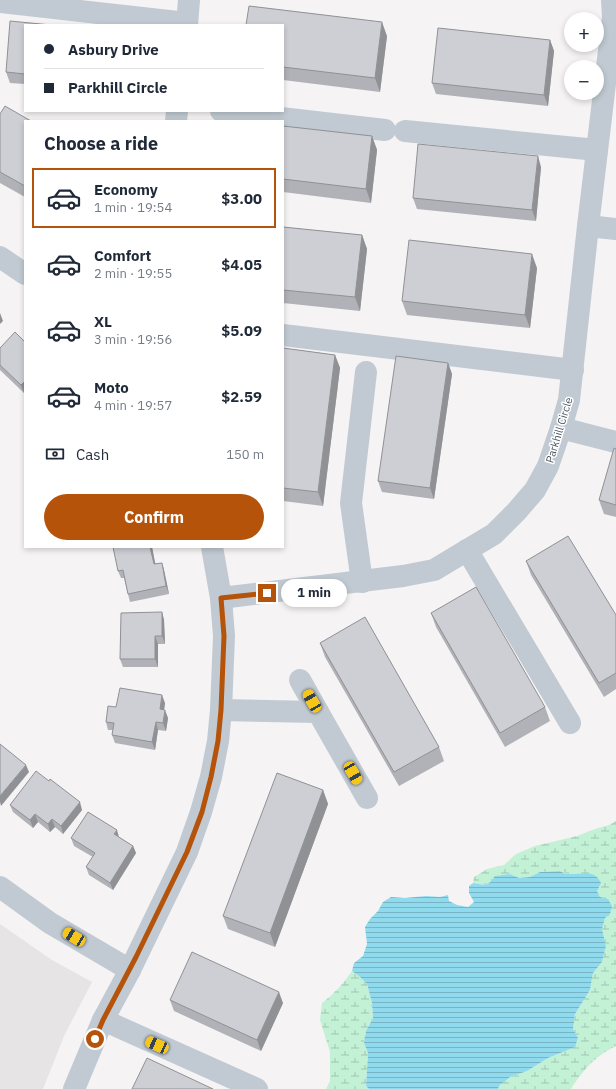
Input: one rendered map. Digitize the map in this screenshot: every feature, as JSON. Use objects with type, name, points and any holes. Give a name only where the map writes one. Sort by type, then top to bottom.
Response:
[{"type":"street","points":[[0,2],[187,24],[190,0]]},
{"type":"street","name":"Parkhill Circle","points":[[221,598],[362,582],[434,570],[494,534],[535,490],[548,466],[562,428],[570,400],[613,8]]},
{"type":"street","points":[[230,112],[597,150]]},
{"type":"street","points":[[588,226],[616,229]]},
{"type":"street","points":[[0,257],[24,273]]},
{"type":"street","points":[[284,335],[573,370]]},
{"type":"street","points":[[362,582],[351,503],[366,372]]},
{"type":"street","points":[[562,428],[616,442]]},
{"type":"street","points":[[74,1089],[103,1020],[130,970],[187,852],[202,812],[211,777],[218,741],[221,710],[224,636],[221,598],[212,548]]},
{"type":"street","points":[[467,550],[570,723]]},
{"type":"street","points":[[300,680],[367,798]]},
{"type":"street","points":[[221,710],[318,712]]},
{"type":"street","points":[[0,887],[50,923],[130,970]]},
{"type":"street","points":[[103,1020],[257,1089]]},
{"type":"shaded area","points":[[0,924],[52,960],[92,982],[64,1036],[43,1089],[0,1089]]},
{"type":"green space","points":[[616,821],[616,1046],[608,1050],[590,1064],[580,1075],[571,1089],[498,1089],[499,1086],[510,1077],[527,1071],[548,1058],[575,1047],[578,1038],[573,1029],[575,1014],[590,990],[593,973],[602,962],[606,946],[602,929],[605,917],[592,874],[568,874],[560,871],[540,872],[530,877],[519,878],[510,874],[496,876],[491,882],[483,885],[473,883],[474,877],[487,869],[504,865],[516,854],[535,846],[577,836],[609,825]]},
{"type":"green space","points":[[352,971],[367,984],[372,1003],[373,1018],[366,1031],[364,1043],[368,1053],[366,1086],[369,1089],[326,1089],[330,1081],[330,1052],[320,1020],[322,1003],[338,988]]},
{"type":"water","points":[[560,871],[567,874],[587,873],[595,875],[601,883],[597,891],[600,897],[608,899],[612,906],[610,914],[605,918],[602,929],[606,946],[602,962],[593,973],[590,990],[575,1014],[573,1029],[578,1038],[575,1047],[548,1058],[527,1071],[510,1077],[499,1086],[498,1089],[369,1089],[366,1086],[368,1053],[364,1043],[366,1031],[373,1018],[372,1003],[367,984],[352,971],[354,963],[363,956],[367,944],[365,927],[378,911],[383,902],[391,897],[440,897],[448,895],[449,901],[457,905],[468,907],[474,902],[469,893],[469,886],[473,883],[488,884],[495,876],[510,874],[519,878],[530,877],[540,872]]},
{"type":"building","points":[[249,6],[382,22],[375,78],[284,67],[284,24],[246,24]]},
{"type":"building","points":[[10,21],[41,24],[24,24],[24,74],[6,72]]},
{"type":"building","points":[[438,28],[550,40],[544,95],[432,83]]},
{"type":"building","points":[[5,106],[29,120],[24,120],[24,185],[0,172],[0,114]]},
{"type":"building","points":[[284,126],[372,136],[366,189],[284,179]]},
{"type":"building","points":[[418,144],[538,156],[532,210],[413,198]]},
{"type":"building","points":[[284,227],[362,235],[355,297],[284,290]]},
{"type":"building","points":[[409,240],[532,254],[525,315],[402,301]]},
{"type":"building","points":[[15,332],[24,341],[24,382],[21,385],[0,365],[0,348]]},
{"type":"building","points":[[284,348],[335,355],[318,492],[284,488]]},
{"type":"building","points":[[396,356],[448,363],[430,488],[378,481]]},
{"type":"building","points":[[614,448],[616,449],[616,505],[599,500]]},
{"type":"building","points":[[568,536],[616,615],[616,673],[599,683],[526,561]]},
{"type":"building","points":[[113,548],[150,548],[154,564],[162,563],[166,586],[128,594],[123,570],[118,571]]},
{"type":"building","points":[[476,587],[545,707],[500,733],[431,613]]},
{"type":"building","points":[[162,612],[162,636],[155,636],[155,659],[120,659],[121,613]]},
{"type":"building","points":[[365,617],[439,747],[394,772],[320,643]]},
{"type":"building","points":[[120,688],[162,695],[160,709],[165,710],[163,723],[156,722],[152,742],[112,735],[114,723],[106,722],[108,706],[116,707]]},
{"type":"building","points":[[0,744],[26,765],[0,796]]},
{"type":"building","points":[[36,771],[49,781],[50,779],[80,802],[61,826],[52,819],[48,824],[35,814],[30,820],[10,805]]},
{"type":"building","points":[[277,773],[323,790],[270,933],[223,916]]},
{"type":"building","points":[[88,812],[117,830],[114,834],[133,846],[110,883],[86,867],[95,853],[71,838]]},
{"type":"building","points":[[192,952],[279,992],[257,1040],[170,1000]]},
{"type":"building","points":[[147,1058],[213,1089],[132,1089]]},
{"type":"route","points":[[95,1039],[103,1020],[136,957],[187,852],[202,812],[218,741],[221,710],[224,636],[221,598],[267,593]]}]
